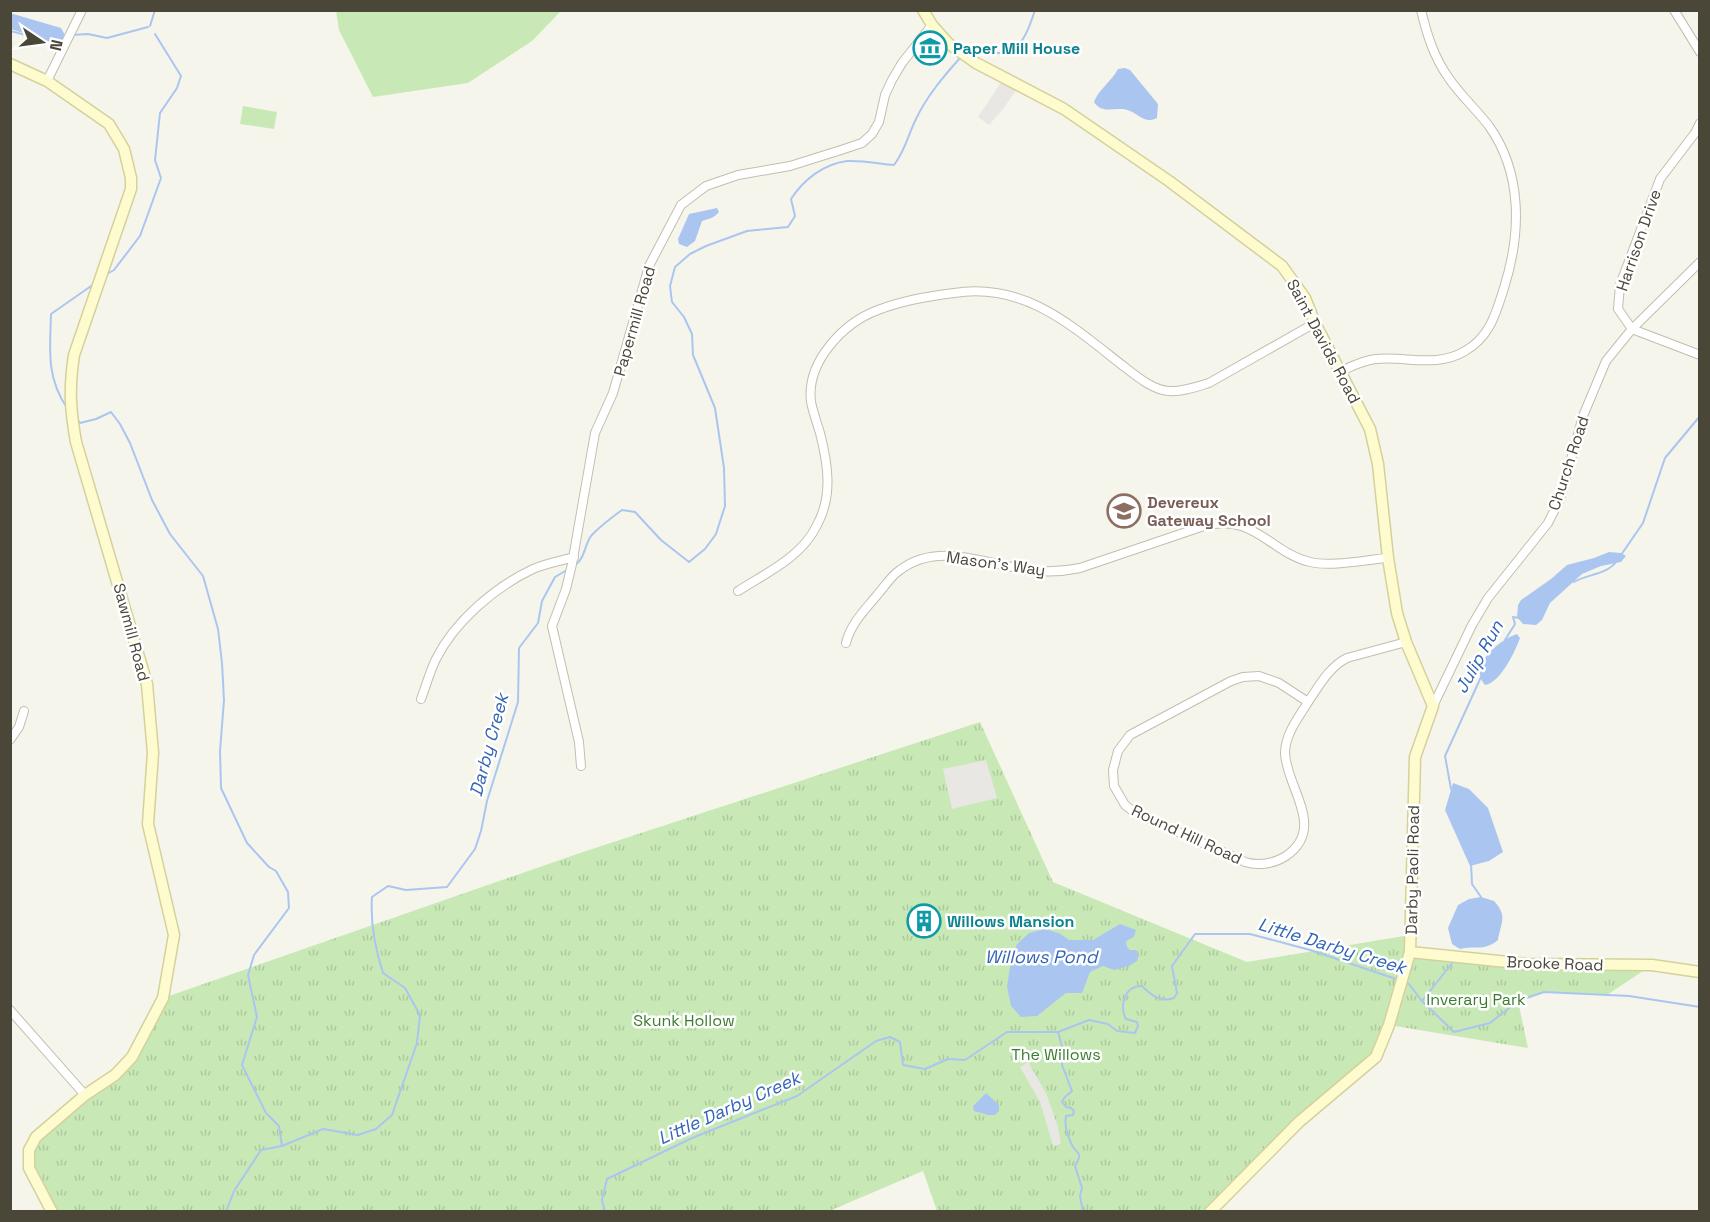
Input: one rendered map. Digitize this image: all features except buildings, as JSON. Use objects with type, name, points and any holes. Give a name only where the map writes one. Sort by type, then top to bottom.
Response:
[{"type":"street","points":[[47,81],[82,10]]},
{"type":"street","name":"Saint Davids Road","points":[[923,10],[932,25],[949,44],[976,63],[1064,109],[1169,181],[1282,266],[1305,298],[1315,323],[1370,429],[1378,464],[1395,601],[1406,642],[1432,706]]},
{"type":"street","points":[[1341,371],[1376,359],[1438,360],[1460,354],[1474,346],[1486,334],[1493,320],[1513,255],[1517,233],[1517,212],[1506,162],[1490,128],[1448,78],[1439,63],[1428,40],[1421,10]]},
{"type":"street","points":[[1674,10],[1700,52]]},
{"type":"street","name":"Papermill Road","points":[[581,765],[579,742],[552,626],[566,589],[573,561],[595,433],[613,393],[649,266],[681,205],[706,186],[738,175],[790,166],[862,143],[872,134],[879,122],[885,95],[902,63],[932,25]]},
{"type":"street","name":"Sawmill Road","points":[[10,64],[47,81],[109,124],[124,149],[131,177],[131,189],[74,355],[70,404],[76,442],[147,684],[153,753],[148,825],[174,935],[163,998],[132,1057],[115,1075],[85,1095],[36,1137],[29,1150],[29,1168],[52,1212]]},
{"type":"street","name":"Harrison Drive","points":[[1632,329],[1618,309],[1620,285],[1660,179],[1700,123]]},
{"type":"street","name":"Church Road","points":[[1432,706],[1482,607],[1548,523],[1560,498],[1583,416],[1597,378],[1610,354],[1700,262]]},
{"type":"street","points":[[738,591],[788,559],[803,546],[818,524],[825,506],[828,475],[826,457],[812,404],[812,376],[830,346],[856,322],[879,309],[968,290],[1004,293],[1030,301],[1064,320],[1143,381],[1168,391],[1190,389],[1209,383],[1315,323]]},
{"type":"street","points":[[1632,329],[1700,355]]},
{"type":"street","name":"Mason's Way","points":[[846,643],[853,624],[893,576],[915,561],[932,555],[958,556],[1036,571],[1065,571],[1204,526],[1227,524],[1248,528],[1298,558],[1312,562],[1329,563],[1388,558]]},
{"type":"street","points":[[421,699],[436,659],[454,632],[473,612],[501,587],[535,568],[573,561]]},
{"type":"street","name":"Round Hill Road","points":[[1308,702],[1279,683],[1264,677],[1248,676],[1230,681],[1126,738],[1113,765],[1113,781],[1118,795],[1134,812],[1245,861],[1262,864],[1287,856],[1298,842],[1303,826],[1303,809],[1287,764],[1285,748],[1289,734],[1330,670],[1338,663],[1406,642]]},
{"type":"street","name":"Darby Paoli Road","points":[[1210,1212],[1299,1122],[1376,1057],[1410,952],[1415,757],[1432,706]]},
{"type":"street","points":[[10,740],[19,727],[24,711]]},
{"type":"street","name":"Brooke Road","points":[[1410,952],[1527,963],[1652,965],[1700,972]]},
{"type":"street","points":[[10,1010],[85,1095]]},
{"type":"green space","points":[[336,10],[561,11],[532,41],[468,83],[373,97],[339,30]]},
{"type":"green space","points":[[243,106],[277,112],[274,129],[240,124]]},
{"type":"green space","points":[[980,722],[1053,882],[1247,962],[1410,935],[1410,951],[1527,964],[1652,965],[1607,995],[1544,992],[1518,1001],[1528,1048],[1389,1025],[1376,1057],[1210,1211],[937,1211],[923,1171],[827,1212],[52,1211],[29,1168],[36,1137],[115,1075],[163,998],[580,853]]},
{"type":"shaded area","points":[[1004,78],[1020,85],[989,125],[978,117]]},
{"type":"shaded area","points":[[986,760],[997,798],[952,809],[943,769]]},
{"type":"shaded area","points":[[1028,1062],[1046,1093],[1058,1127],[1061,1144],[1053,1146],[1040,1102],[1020,1067]]},
{"type":"water","points":[[10,13],[61,28],[66,37],[60,42],[53,43],[11,29]]},
{"type":"water","points":[[1118,69],[1130,70],[1158,104],[1157,118],[1149,120],[1125,109],[1102,108],[1094,102]]},
{"type":"water","points":[[717,208],[719,212],[717,214],[702,221],[695,241],[687,247],[679,244],[678,239],[689,214]]},
{"type":"water","points":[[1609,552],[1626,556],[1621,562],[1601,566],[1582,574],[1550,603],[1542,620],[1536,625],[1523,624],[1517,617],[1521,600],[1567,565]]},
{"type":"water","points":[[1517,634],[1520,638],[1506,666],[1496,679],[1485,685],[1480,669],[1483,661],[1495,647]]},
{"type":"water","points":[[1453,783],[1469,789],[1488,808],[1503,852],[1489,861],[1470,866],[1445,810]]},
{"type":"water","points":[[1481,897],[1494,901],[1501,911],[1502,919],[1498,940],[1484,947],[1460,949],[1452,944],[1448,928],[1458,905],[1469,899]]},
{"type":"water","name":"Willows Pond","points":[[1120,924],[1136,930],[1134,937],[1126,941],[1127,947],[1130,950],[1136,950],[1139,955],[1137,961],[1114,970],[1103,966],[1090,972],[1082,993],[1066,993],[1037,1016],[1021,1017],[1011,1006],[1007,987],[1011,960],[1017,944],[1029,933],[1045,929],[1059,933],[1069,940],[1093,940]]},
{"type":"water","points":[[986,1093],[999,1105],[999,1111],[995,1115],[974,1111],[973,1106]]},
{"type":"waterway","points":[[150,26],[155,10]]},
{"type":"waterway","name":"Darby Creek","points":[[965,51],[968,48],[980,48],[996,53],[1012,50],[1023,39],[1035,10]]},
{"type":"waterway","points":[[72,35],[88,34],[107,38],[148,27]]},
{"type":"waterway","points":[[10,31],[34,37]]},
{"type":"waterway","points":[[105,275],[114,270],[140,236],[161,178],[155,160],[160,113],[177,88],[181,76],[155,34]]},
{"type":"waterway","name":"Darby Creek","points":[[574,566],[580,560],[591,536],[622,510],[635,512],[661,540],[689,562],[705,549],[716,534],[725,506],[724,468],[715,408],[693,355],[692,334],[684,317],[672,302],[670,286],[675,267],[690,254],[747,231],[788,227],[795,216],[791,199],[808,179],[830,165],[847,161],[894,165],[925,102],[960,58]]},
{"type":"waterway","points":[[67,408],[60,397],[52,374],[51,314],[94,284]]},
{"type":"waterway","points":[[77,419],[80,423],[111,412],[120,424],[130,443],[152,500],[170,534],[203,576],[218,629],[224,700],[220,751],[221,788],[247,843],[269,867],[276,871],[288,892],[289,908],[254,955],[248,975],[257,1017],[242,1065],[266,1113],[279,1126],[282,1146]]},
{"type":"waterway","name":"Julip Run","points":[[1621,555],[1643,523],[1665,458],[1700,416]]},
{"type":"waterway","name":"Julip Run","points":[[1574,582],[1602,572],[1616,562]]},
{"type":"waterway","name":"Darby Creek","points":[[226,1212],[234,1191],[261,1150],[282,1146],[323,1129],[358,1135],[376,1129],[392,1115],[417,1043],[420,1015],[405,988],[383,973],[374,936],[372,897],[388,886],[406,890],[447,887],[475,849],[487,801],[518,702],[519,648],[538,623],[542,601],[555,577],[567,570]]},
{"type":"waterway","name":"Julip Run","points":[[1505,640],[1515,624],[1513,617],[1520,618]]},
{"type":"waterway","name":"Julip Run","points":[[1451,789],[1445,756],[1481,677]]},
{"type":"waterway","name":"Julip Run","points":[[1471,863],[1472,884],[1481,897]]},
{"type":"waterway","name":"Little Darby Creek","points":[[605,1212],[602,1200],[607,1179],[692,1138],[797,1096],[876,1041],[890,1037],[900,1042],[903,1065],[925,1069],[948,1059],[965,1060],[1007,1032],[1058,1032],[1089,1020],[1108,1024],[1117,1031],[1135,1033],[1137,1022],[1126,1019],[1124,1014],[1125,997],[1131,989],[1142,986],[1161,999],[1174,998],[1177,993],[1172,966],[1195,934],[1250,934],[1310,950],[1399,980]]},
{"type":"waterway","name":"Julip Run","points":[[1422,1001],[1453,962]]},
{"type":"waterway","name":"Little Darby Creek","points":[[1404,982],[1409,984],[1422,1001],[1454,1032],[1490,1023],[1518,1001],[1544,992],[1629,996],[1700,1007]]},
{"type":"waterway","points":[[1058,1032],[1063,1050],[1062,1065],[1072,1091],[1062,1102],[1074,1111],[1073,1115],[1066,1116],[1066,1123],[1071,1142],[1079,1154],[1075,1166],[1082,1188],[1080,1196],[1083,1212]]},
{"type":"place","name":"Paper Mill House","points":[[930,48]]},
{"type":"place","name":"Devereux Gateway School","points":[[1124,511]]},
{"type":"place","name":"Willows Mansion","points":[[924,921]]},
{"type":"park label","name":"Inverary Park","points":[[1476,999]]},
{"type":"park label","name":"Skunk Hollow","points":[[684,1020]]},
{"type":"park label","name":"The Willows","points":[[1056,1054]]}]
